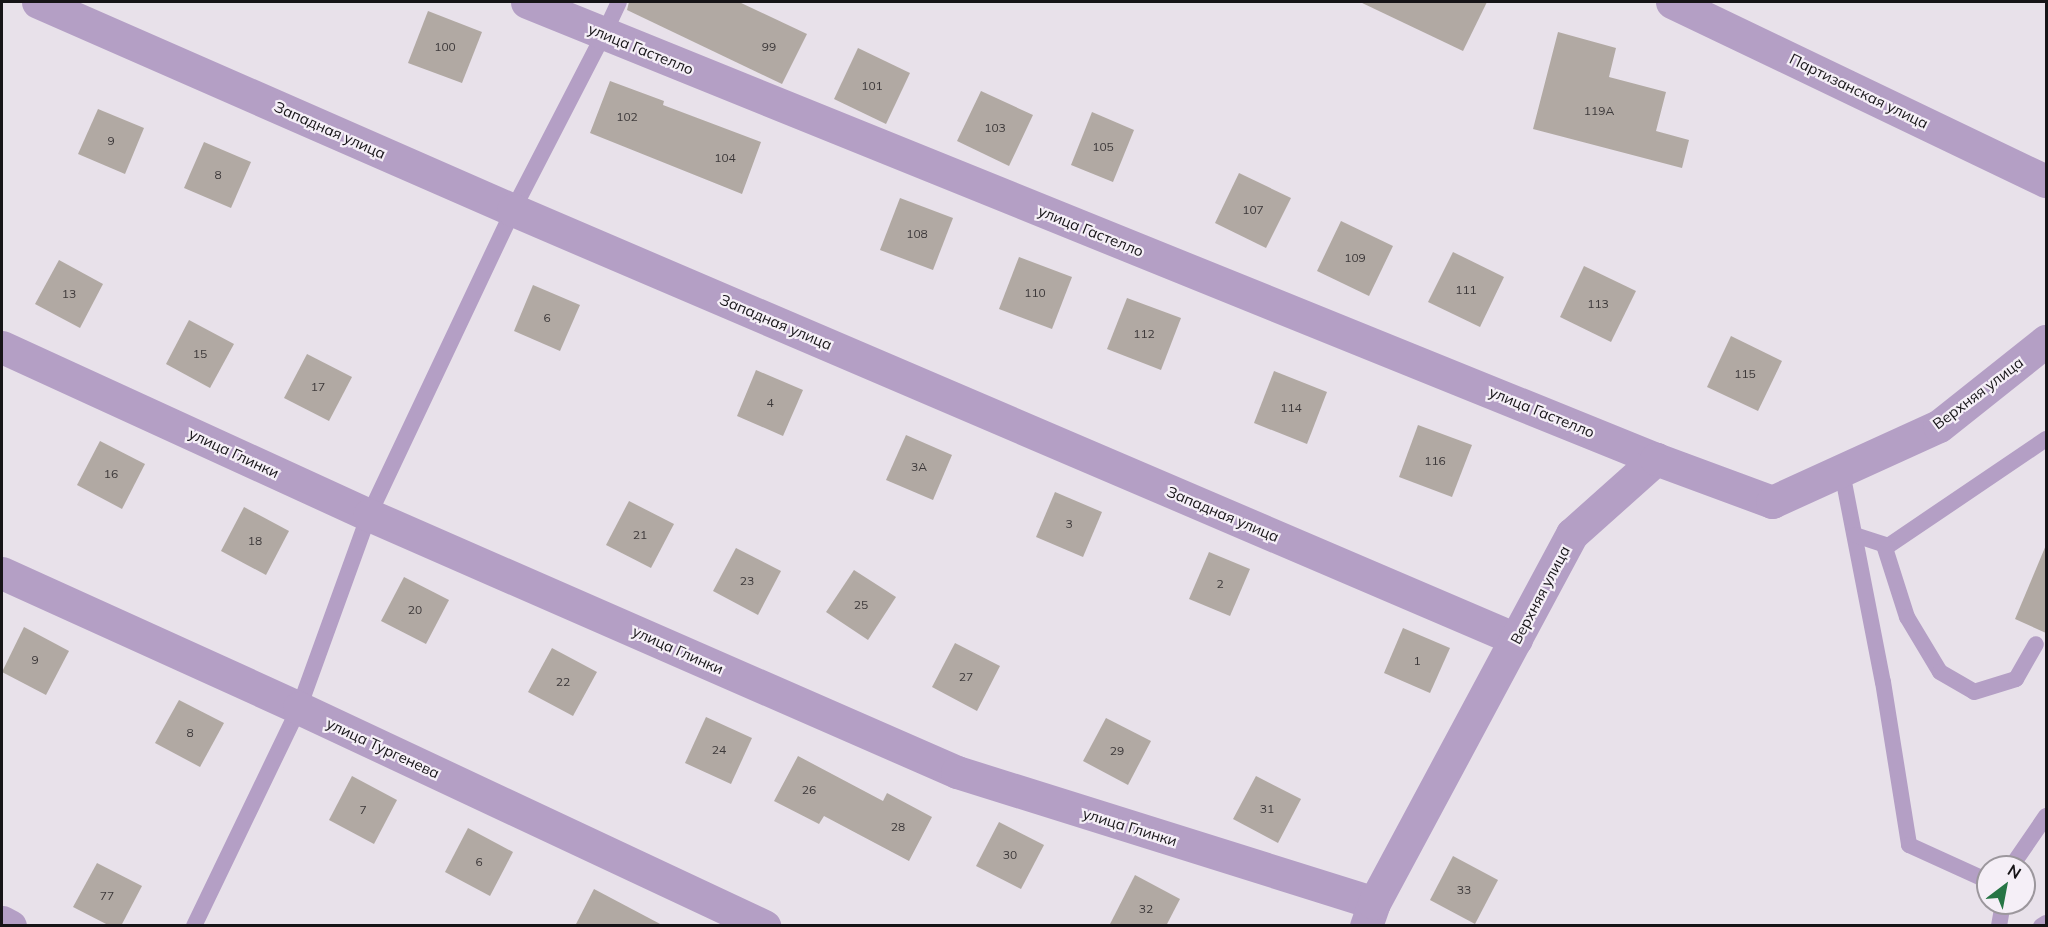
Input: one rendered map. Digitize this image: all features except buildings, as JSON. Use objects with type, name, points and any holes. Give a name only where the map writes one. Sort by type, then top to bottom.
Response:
[{"type":"street","name":"Западная улица","points":[[38,2],[513,210],[1516,639]]},
{"type":"street","name":"улица Гастелло","points":[[527,2],[1656,459]]},
{"type":"street","name":"Партизанская улица","points":[[1672,2],[2046,181]]},
{"type":"street","name":"Верхняя улица","points":[[1370,914],[1572,534],[1656,459],[1772,502],[1939,426],[2046,341]]},
{"type":"street","name":"улица Глинки","points":[[2,347],[369,515],[957,772],[1370,914]]},
{"type":"street","name":"улица Тургенева","points":[[2,573],[299,708],[764,926]]},
{"type":"street","points":[[2,922],[9,926]]},
{"type":"lane","points":[[194,926],[299,708],[369,515],[513,210],[619,2]]},
{"type":"lane","points":[[1855,535],[1888,546],[2046,439]]},
{"type":"lane","points":[[1842,472],[1883,682],[1909,845],[1976,876]]},
{"type":"lane","points":[[1884,545],[1907,617],[1940,672],[1974,692],[2016,679],[2036,644]]},
{"type":"lane","points":[[2019,855],[2046,816]]},
{"type":"lane","points":[[2041,926],[2046,923]]}]
